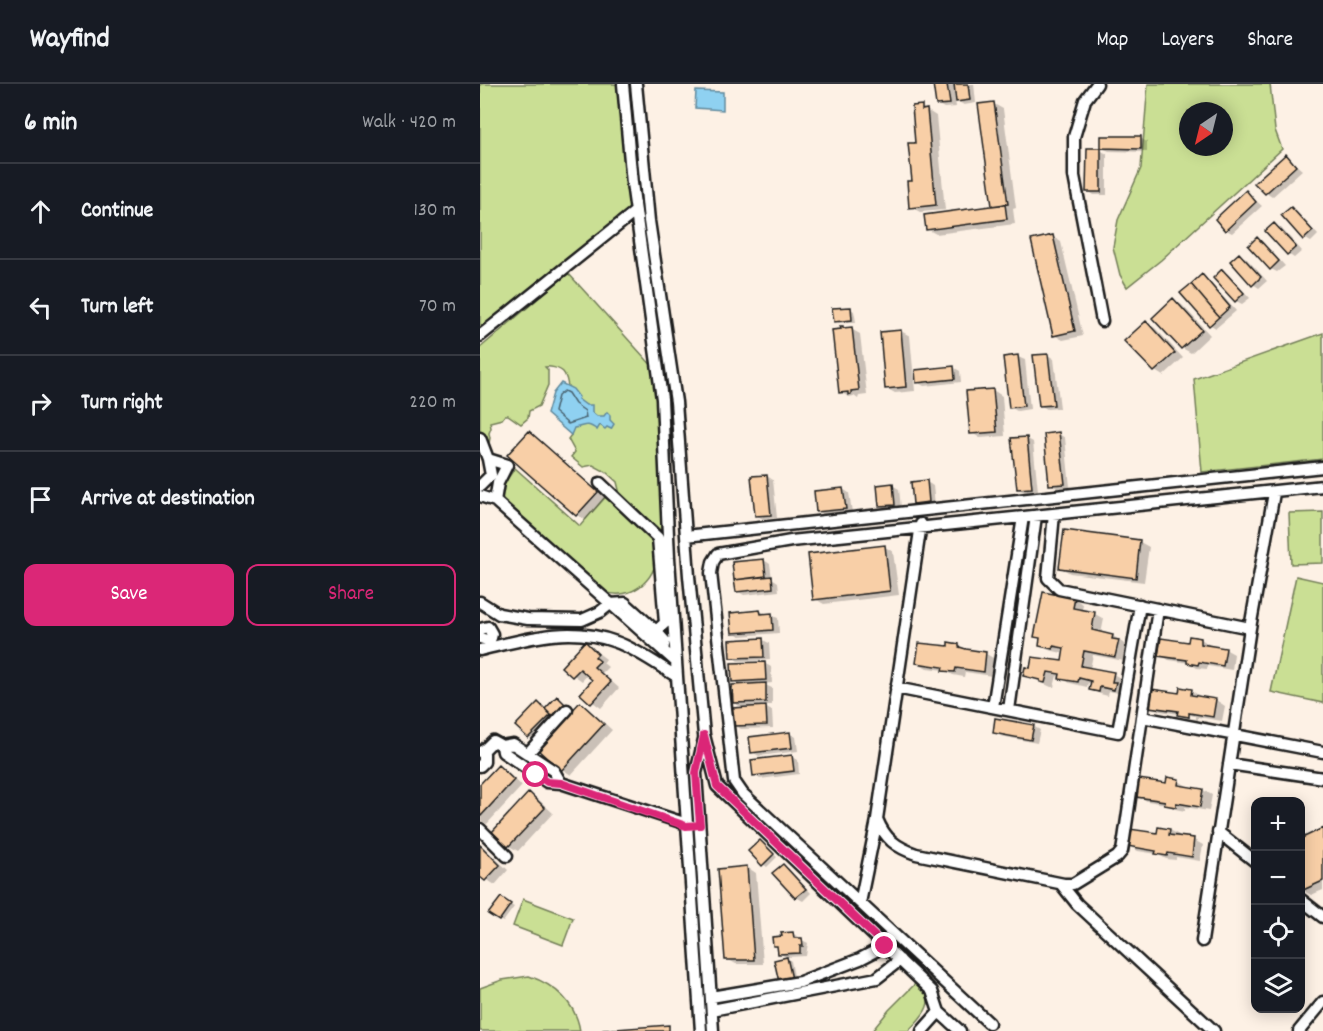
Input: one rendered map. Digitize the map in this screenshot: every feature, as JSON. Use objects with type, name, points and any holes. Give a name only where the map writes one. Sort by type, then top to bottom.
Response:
[{"type":"street","points":[[623,84],[636,211],[662,399],[675,661],[701,1031]]},
{"type":"street","points":[[636,84],[649,221],[676,402],[704,730],[717,786],[932,991],[939,1012],[960,1031]]},
{"type":"street","points":[[1097,84],[1085,100],[1074,137],[1074,176],[1102,321]]},
{"type":"street","points":[[480,336],[636,211]]},
{"type":"street","points":[[480,438],[491,475],[480,486]]},
{"type":"street","points":[[488,459],[507,465],[498,483],[495,501]]},
{"type":"street","points":[[668,546],[686,536],[1323,467]]},
{"type":"street","points":[[600,483],[658,538],[665,623],[656,631]]},
{"type":"street","points":[[989,1023],[743,794],[734,781],[711,573],[713,562],[718,554],[791,541],[1323,486]]},
{"type":"street","points":[[1202,941],[1233,734],[1274,492]]},
{"type":"street","points":[[480,496],[495,501],[675,661]]},
{"type":"street","points":[[1054,514],[1048,578],[1059,589],[1250,628]]},
{"type":"street","points":[[1009,710],[1036,516]]},
{"type":"street","points":[[993,707],[1023,517]]},
{"type":"street","points":[[860,903],[877,819],[921,526]]},
{"type":"street","points":[[667,530],[686,536]]},
{"type":"street","points":[[480,603],[499,614],[528,619],[582,620],[600,612],[610,604],[625,603],[665,641],[663,650]]},
{"type":"street","points":[[896,688],[1118,732],[1140,605]]},
{"type":"street","points":[[877,819],[883,833],[909,852],[1061,884],[1073,884],[1117,857],[1122,851],[1158,609]]},
{"type":"street","points":[[480,629],[485,626],[490,628],[492,636]]},
{"type":"street","points":[[480,650],[547,634],[578,633],[617,642],[676,676]]},
{"type":"street","points":[[480,638],[487,640],[492,636]]},
{"type":"street","points":[[492,636],[515,642]]},
{"type":"street","points":[[528,753],[567,710]]},
{"type":"street","points":[[1142,717],[1323,752]]},
{"type":"street","points":[[704,730],[696,773],[713,1031]]},
{"type":"street","points":[[480,766],[484,762],[482,749],[493,741],[502,746],[513,744],[554,771],[561,783]]},
{"type":"street","points":[[502,746],[503,753],[547,782],[561,783],[686,826],[700,825]]},
{"type":"street","points":[[1229,764],[1323,778]]},
{"type":"street","points":[[480,830],[507,856]]},
{"type":"street","points":[[1218,832],[1251,858]]},
{"type":"street","points":[[1061,884],[1077,904],[1215,1031]]},
{"type":"street","points":[[1305,902],[1323,917]]},
{"type":"street","points":[[711,997],[800,982],[885,946]]},
{"type":"street","points":[[712,1010],[877,978],[900,960]]},
{"type":"street","points":[[1299,1031],[1323,1002]]},
{"type":"street","points":[[922,1031],[939,1012]]},
{"type":"green space","points":[[480,84],[619,84],[632,207],[480,334]]},
{"type":"green space","points":[[1148,84],[1270,84],[1275,130],[1282,149],[1161,260],[1127,287],[1120,275],[1113,247],[1118,220],[1141,168]]},
{"type":"green space","points":[[568,273],[655,369],[665,534],[620,494],[617,482],[606,472],[593,465],[583,467],[571,457],[575,452],[568,439],[571,435],[569,392],[566,376],[559,369],[545,367],[548,370],[548,385],[539,406],[529,411],[528,418],[521,424],[505,415],[502,419],[490,422],[489,443],[480,435],[480,348]]},
{"type":"green space","points":[[1323,333],[1323,459],[1202,472],[1194,379]]},
{"type":"green space","points":[[515,468],[580,526],[605,497],[634,519],[647,532],[655,547],[654,568],[649,577],[634,590],[624,594],[614,594],[597,587],[503,500],[500,489]]},
{"type":"green space","points":[[1323,512],[1323,563],[1291,564],[1289,513]]},
{"type":"green space","points":[[1296,576],[1323,582],[1323,703],[1271,692]]},
{"type":"green space","points":[[523,899],[573,918],[563,945],[513,926]]},
{"type":"green space","points":[[529,976],[547,984],[563,996],[574,1012],[580,1031],[480,1031],[480,988],[502,980]]},
{"type":"green space","points":[[918,981],[924,988],[928,1002],[919,1020],[908,1031],[872,1031],[889,1010]]},
{"type":"water","points":[[696,91],[723,92],[723,110],[695,108]]},
{"type":"water","points":[[561,383],[573,389],[578,399],[586,405],[592,405],[592,412],[597,416],[604,416],[607,412],[614,424],[611,429],[607,427],[605,429],[600,425],[597,430],[585,425],[574,428],[571,435],[547,414],[553,393]]},
{"type":"building","points":[[933,84],[947,84],[950,104],[936,105]]},
{"type":"building","points":[[954,84],[968,84],[970,100],[956,102]]},
{"type":"building","points":[[994,102],[1008,204],[992,206],[978,104]]},
{"type":"building","points":[[922,105],[922,110],[927,109],[936,205],[909,208],[907,181],[912,181],[908,143],[915,143],[912,106]]},
{"type":"building","points":[[1101,136],[1141,136],[1141,149],[1101,148]]},
{"type":"building","points":[[1087,148],[1101,148],[1101,192],[1086,192]]},
{"type":"building","points":[[1286,154],[1296,166],[1265,194],[1254,183]]},
{"type":"building","points":[[1246,190],[1256,202],[1225,231],[1215,219]]},
{"type":"building","points":[[1005,204],[1007,219],[926,230],[924,215]]},
{"type":"building","points":[[1291,207],[1313,231],[1303,240],[1281,215]]},
{"type":"building","points":[[1274,223],[1296,247],[1287,255],[1265,231]]},
{"type":"building","points":[[1053,235],[1075,331],[1053,336],[1031,240]]},
{"type":"building","points":[[1257,237],[1279,261],[1270,270],[1248,246]]},
{"type":"building","points":[[1239,253],[1261,277],[1252,286],[1230,261]]},
{"type":"building","points":[[1222,269],[1244,293],[1235,302],[1213,278]]},
{"type":"building","points":[[1202,274],[1230,307],[1219,317],[1191,284]]},
{"type":"building","points":[[1191,284],[1219,317],[1209,326],[1180,293]]},
{"type":"building","points":[[1173,298],[1202,330],[1181,349],[1152,318]]},
{"type":"building","points":[[851,307],[852,320],[834,322],[832,308]]},
{"type":"building","points":[[1146,321],[1175,353],[1154,372],[1124,341]]},
{"type":"building","points":[[840,326],[852,327],[859,390],[851,391],[848,395],[848,392],[839,393],[832,330],[841,329]]},
{"type":"building","points":[[901,330],[906,387],[885,389],[880,332]]},
{"type":"building","points":[[1048,354],[1054,405],[1039,406],[1033,355]]},
{"type":"building","points":[[1018,355],[1024,406],[1009,408],[1003,357]]},
{"type":"building","points":[[954,366],[955,379],[916,383],[915,370]]},
{"type":"building","points":[[993,389],[997,432],[970,434],[966,391]]},
{"type":"building","points":[[529,431],[598,492],[576,516],[507,455]]},
{"type":"building","points":[[1059,432],[1065,484],[1049,485],[1044,434]]},
{"type":"building","points":[[1027,437],[1032,488],[1017,489],[1011,438]]},
{"type":"building","points":[[767,475],[771,515],[755,516],[751,476]]},
{"type":"building","points":[[927,480],[929,502],[913,504],[911,482]]},
{"type":"building","points":[[893,483],[895,505],[879,506],[877,485]]},
{"type":"building","points":[[843,488],[846,509],[816,512],[814,491]]},
{"type":"building","points":[[1064,530],[1140,540],[1136,578],[1059,568]]},
{"type":"building","points":[[885,545],[890,591],[813,600],[808,554]]},
{"type":"building","points":[[764,559],[766,576],[734,580],[732,562]]},
{"type":"building","points":[[772,576],[773,588],[736,592],[734,580]]},
{"type":"building","points":[[1043,592],[1075,598],[1073,608],[1095,612],[1092,630],[1113,635],[1112,639],[1119,640],[1115,657],[1084,651],[1081,666],[1114,672],[1112,682],[1116,682],[1114,690],[1100,687],[1099,692],[1089,690],[1091,681],[1079,678],[1078,682],[1059,679],[1060,674],[1048,672],[1045,683],[1023,676],[1025,667],[1030,668],[1032,657],[1062,661],[1064,648],[1053,646],[1053,649],[1039,646],[1040,638],[1034,637]]},
{"type":"building","points":[[760,610],[761,614],[772,613],[773,630],[732,633],[730,613]]},
{"type":"building","points":[[1189,636],[1201,638],[1201,644],[1226,648],[1223,666],[1199,662],[1198,665],[1187,663],[1187,660],[1158,656],[1161,638],[1188,642]]},
{"type":"building","points":[[763,638],[764,657],[730,658],[729,640]]},
{"type":"building","points":[[585,641],[598,654],[595,657],[600,661],[594,667],[611,682],[591,704],[580,694],[592,680],[580,669],[572,677],[561,667]]},
{"type":"building","points":[[948,642],[959,644],[959,647],[966,649],[986,652],[984,672],[956,668],[955,672],[942,671],[943,667],[916,663],[919,643],[948,646]]},
{"type":"building","points":[[765,662],[766,680],[732,682],[731,663]]},
{"type":"building","points":[[766,683],[766,702],[733,703],[732,685]]},
{"type":"building","points":[[1180,687],[1192,689],[1191,695],[1216,699],[1213,717],[1189,713],[1189,717],[1177,715],[1178,711],[1149,707],[1152,689],[1179,693]]},
{"type":"building","points":[[557,696],[568,707],[556,720],[545,709]]},
{"type":"building","points":[[538,702],[551,715],[528,738],[515,726]]},
{"type":"building","points":[[580,702],[604,724],[561,771],[537,749]]},
{"type":"building","points":[[766,706],[767,725],[733,726],[732,708]]},
{"type":"building","points":[[995,718],[1034,725],[1031,740],[993,733]]},
{"type":"building","points":[[790,732],[792,748],[751,753],[749,737]]},
{"type":"building","points":[[792,755],[794,771],[753,776],[751,760]]},
{"type":"building","points":[[498,765],[514,780],[480,817],[480,784]]},
{"type":"building","points":[[1167,777],[1179,779],[1178,785],[1203,789],[1200,807],[1176,803],[1176,807],[1164,805],[1165,801],[1136,797],[1139,779],[1166,783]]},
{"type":"building","points":[[529,792],[545,808],[508,847],[492,832]]},
{"type":"building","points":[[1158,827],[1170,829],[1169,835],[1194,838],[1192,857],[1168,853],[1167,856],[1155,854],[1156,851],[1127,846],[1130,829],[1157,833]]},
{"type":"building","points":[[1323,828],[1323,881],[1305,889],[1305,851],[1305,837]]},
{"type":"building","points":[[760,840],[774,854],[762,866],[748,851]]},
{"type":"building","points":[[480,845],[500,865],[485,881],[480,877]]},
{"type":"building","points":[[783,864],[806,889],[795,898],[772,873]]},
{"type":"building","points":[[747,866],[754,960],[725,960],[718,869]]},
{"type":"building","points":[[501,897],[511,904],[499,921],[488,914]]},
{"type":"building","points":[[793,932],[794,938],[802,938],[803,946],[800,946],[800,953],[778,954],[777,946],[773,946],[772,937],[782,936],[781,933]]},
{"type":"building","points":[[787,957],[792,979],[779,982],[774,960]]},
{"type":"building","points":[[669,1025],[669,1031],[603,1031],[603,1030]]},
{"type":"route","points":[[536,775],[547,782],[561,783],[686,826],[700,825],[696,773],[704,735],[717,786],[885,946]]}]
